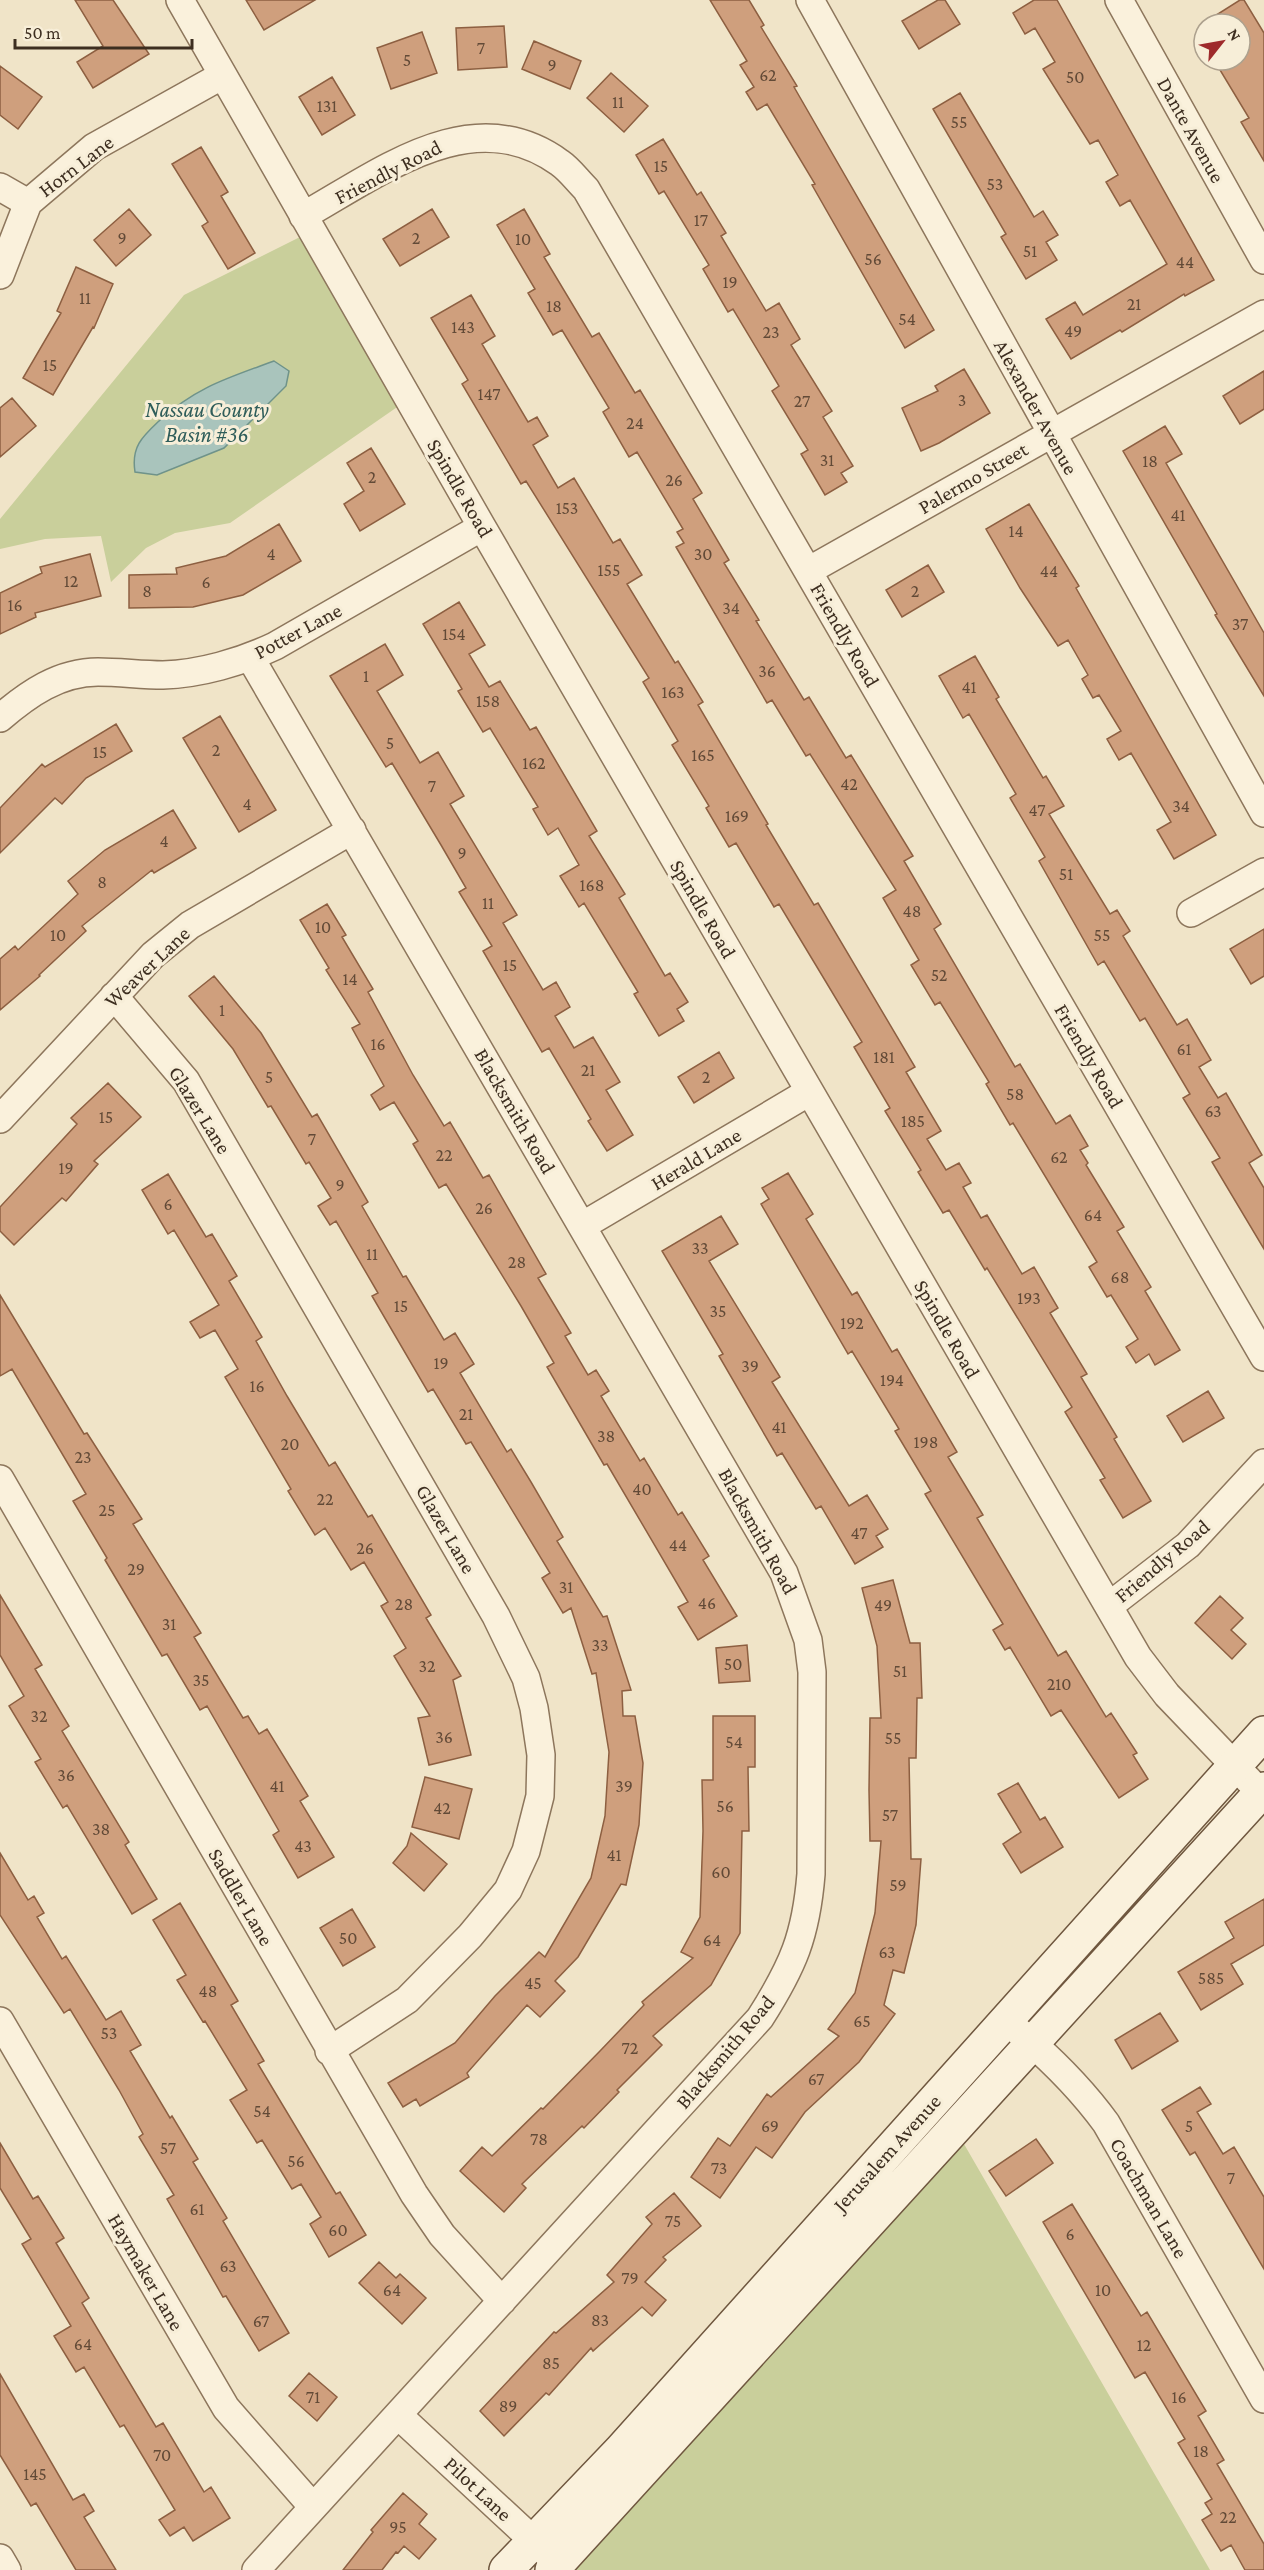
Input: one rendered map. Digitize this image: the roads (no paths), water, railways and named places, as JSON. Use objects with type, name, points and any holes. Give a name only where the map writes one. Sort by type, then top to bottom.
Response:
[{"type":"main road","name":"Jerusalem Avenue","points":[[506,2570],[620,2451],[1264,1733]]},
{"type":"main road","name":"Jerusalem Avenue","points":[[555,2567],[1262,1791]]},
{"type":"street","name":"Spindle Road","points":[[180,0],[482,527],[1138,1657],[1167,1695],[1262,1791]]},
{"type":"street","name":"Dante Avenue","points":[[1119,0],[1264,260]]},
{"type":"street","name":"Alexander Avenue","points":[[818,3],[1051,434],[1264,813]]},
{"type":"street","name":"Horn Lane","points":[[0,275],[28,203],[94,147],[223,75]]},
{"type":"street","name":"Friendly Road","points":[[303,216],[422,150],[453,140],[492,137],[511,140],[535,148],[561,163],[586,189],[1264,1357]]},
{"type":"street","points":[[0,187],[28,203]]},
{"type":"street","name":"Palermo Street","points":[[808,572],[1264,314]]},
{"type":"street","name":"Potter Lane","points":[[0,718],[27,694],[62,678],[95,672],[164,675],[222,665],[250,657],[275,646],[482,527]]},
{"type":"street","name":"Blacksmith Road","points":[[250,657],[784,1573],[795,1596],[808,1640],[812,1672],[809,1903],[797,1952],[782,1983],[760,2018],[256,2570]]},
{"type":"street","name":"Weaver Lane","points":[[0,1119],[153,955],[190,925],[352,830]]},
{"type":"street","points":[[1191,913],[1264,872]]},
{"type":"street","name":"Glazer Lane","points":[[114,996],[186,1081],[496,1616],[526,1678],[534,1708],[541,1755],[540,1796],[526,1851],[508,1890],[470,1936],[407,2000],[329,2050]]},
{"type":"street","name":"Herald Lane","points":[[582,1226],[809,1092]]},
{"type":"street","name":"Friendly Road","points":[[1109,1606],[1188,1545],[1264,1463]]},
{"type":"street","name":"Saddler Lane","points":[[0,1479],[419,2202],[442,2235],[502,2301]]},
{"type":"street","name":"Coachman Lane","points":[[1005,2020],[1033,2043],[1078,2087],[1106,2123],[1264,2399]]},
{"type":"street","name":"Haymaker Lane","points":[[0,2021],[226,2408],[313,2507]]},
{"type":"street","name":"Pilot Lane","points":[[398,2415],[534,2540],[555,2567]]},
{"type":"street","points":[[0,2558],[7,2570]]},
{"type":"water","name":"Nassau County Basin #36","points":[[274,361],[289,371],[286,386],[224,448],[157,475],[135,472],[134,463],[139,443],[173,409],[213,385]]}]
